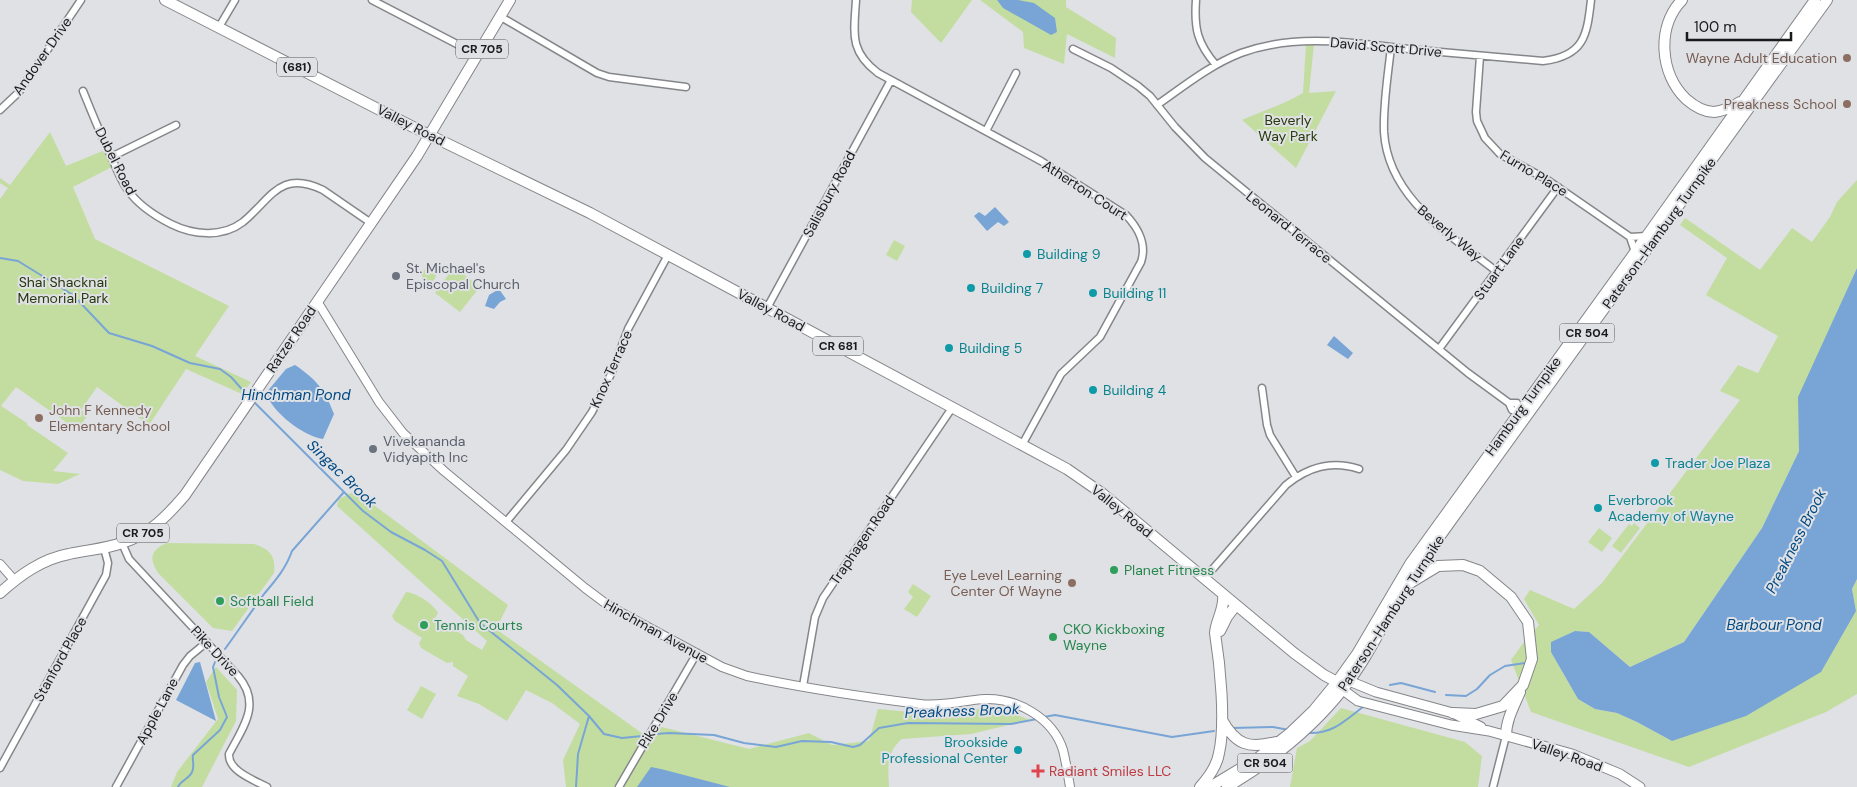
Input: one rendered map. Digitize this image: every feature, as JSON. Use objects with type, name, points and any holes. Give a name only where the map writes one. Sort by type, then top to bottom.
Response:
[{"type":"main road","name":"Valley Road","points":[[165,0],[430,135],[537,186],[1082,478],[1307,663],[1343,684],[1453,713],[1489,731]]},
{"type":"main road","name":"Ratzer Road","points":[[0,593],[14,580],[32,568],[56,558],[122,543],[152,528],[173,509],[185,495],[430,135],[510,0]]},
{"type":"main road","points":[[1682,0],[1671,15],[1664,40],[1666,63],[1676,86],[1690,102],[1707,111],[1725,110],[1743,101]]},
{"type":"main road","name":"Hamburg Turnpike","points":[[1210,787],[1250,763],[1295,732],[1314,710],[1343,684],[1357,654],[1410,564],[1636,252],[1815,0]]},
{"type":"main road","name":"Paterson-Hamburg Turnpike","points":[[1227,787],[1272,758],[1295,732],[1309,727],[1371,648],[1404,589],[1827,0]]},
{"type":"main road","points":[[1404,589],[1438,566],[1463,565],[1480,571],[1511,597],[1528,622],[1532,659],[1511,712],[1506,736]]},
{"type":"main road","points":[[1200,787],[1211,773],[1219,754],[1222,720],[1216,626],[1223,607],[1223,594]]},
{"type":"main road","points":[[1217,644],[1222,626],[1236,605]]},
{"type":"main road","name":"Valley Road","points":[[1343,684],[1358,701],[1451,725],[1489,731],[1588,760],[1620,774],[1640,787]]},
{"type":"main road","points":[[1453,713],[1476,714],[1504,706],[1523,685]]},
{"type":"main road","points":[[1222,720],[1235,739],[1247,745],[1264,745],[1279,742]]},
{"type":"street","name":"Andover Drive","points":[[0,110],[19,92],[81,0]]},
{"type":"street","points":[[219,27],[235,0]]},
{"type":"street","points":[[372,0],[478,55]]},
{"type":"street","name":"Atherton Court","points":[[856,0],[854,37],[858,53],[870,67],[1055,170],[1126,216],[1138,230],[1143,244],[1141,262],[1106,328],[1092,345],[1062,374],[1022,445]]},
{"type":"street","points":[[1196,0],[1195,18],[1198,38],[1216,65]]},
{"type":"street","name":"David Scott Drive","points":[[1157,105],[1194,78],[1242,53],[1260,47],[1296,42],[1335,42],[1543,61],[1562,57],[1577,47],[1585,35],[1591,0]]},
{"type":"street","points":[[500,17],[597,73],[609,77],[686,86]]},
{"type":"street","name":"Beverly Way","points":[[1391,47],[1384,134],[1395,171],[1411,198],[1434,222],[1496,271]]},
{"type":"street","name":"Leonard Terrace","points":[[1073,49],[1125,76],[1150,96],[1174,127],[1205,158],[1439,349],[1509,403],[1517,403],[1519,411]]},
{"type":"street","name":"Furno Place","points":[[1480,56],[1476,112],[1477,121],[1485,138],[1509,160],[1558,187],[1630,237]]},
{"type":"street","points":[[986,131],[1016,73]]},
{"type":"street","name":"Salisbury Road","points":[[767,308],[891,80]]},
{"type":"street","name":"Dubel Road","points":[[83,91],[125,187],[137,202],[159,218],[188,231],[209,233],[234,228],[242,223],[266,198],[278,189],[291,183],[299,183],[315,186],[323,190],[371,223]]},
{"type":"street","points":[[112,157],[176,125]]},
{"type":"street","name":"Stuart Lane","points":[[1439,349],[1558,187]]},
{"type":"street","points":[[1636,252],[1630,237],[1647,236]]},
{"type":"street","name":"Knox Terrace","points":[[506,522],[566,450],[592,412],[612,372],[628,329],[668,255]]},
{"type":"street","name":"Hinchman Avenue","points":[[317,301],[379,402],[403,433],[444,471],[604,602],[722,667],[747,676],[924,705],[996,699],[1018,705],[1041,719],[1059,740],[1063,750],[1070,787]]},
{"type":"street","points":[[1262,388],[1270,435],[1296,477]]},
{"type":"street","name":"Traphagen Road","points":[[803,686],[815,616],[823,598],[952,408]]},
{"type":"street","points":[[1204,580],[1286,485],[1296,477],[1322,466],[1346,465],[1359,469]]},
{"type":"street","name":"Pike Drive","points":[[122,543],[129,559],[240,678],[249,695],[250,711],[229,754],[230,761],[236,769],[267,787]]},
{"type":"street","name":"Stanford Place","points":[[0,768],[106,575],[108,563],[104,548]]},
{"type":"street","points":[[0,564],[14,580]]},
{"type":"street","name":"Apple Lane","points":[[116,787],[183,664],[207,642]]},
{"type":"street","name":"Pike Drive","points":[[619,787],[697,653]]},
{"type":"street","points":[[1493,787],[1506,736]]},
{"type":"green space","points":[[912,0],[972,0],[941,43],[911,12]]},
{"type":"green space","points":[[980,0],[1066,0],[1066,7],[1116,38],[1115,58],[1067,34],[1064,64],[1024,48],[1023,32]]},
{"type":"green space","name":"Beverly Way Park","points":[[1306,44],[1314,44],[1309,93],[1336,91],[1296,168],[1242,120],[1303,93]]},
{"type":"green space","name":"Shai Shacknai Memorial Park","points":[[50,132],[66,166],[105,150],[112,167],[73,187],[95,239],[229,306],[195,356],[251,382],[242,394],[186,369],[149,425],[97,387],[81,410],[88,415],[77,430],[16,387],[1,406],[68,453],[53,471],[80,474],[58,484],[23,481],[0,470],[0,199],[8,188],[0,183],[0,178],[10,185]]},
{"type":"green space","points":[[1857,180],[1857,268],[1799,397],[1799,451],[1762,528],[1684,642],[1630,667],[1589,632],[1575,631],[1551,643],[1551,652],[1578,699],[1595,709],[1617,713],[1672,741],[1856,611],[1852,589],[1857,579],[1857,694],[1826,712],[1689,767],[1531,712],[1511,660],[1539,625],[1524,599],[1530,590],[1574,609],[1602,583],[1740,400],[1720,391],[1738,365],[1758,373],[1778,336],[1706,295],[1727,258],[1680,225],[1685,218],[1760,270],[1792,228],[1812,242],[1830,217],[1837,202]]},
{"type":"green space","points":[[894,240],[905,246],[897,261],[886,255]]},
{"type":"green space","points":[[454,267],[480,287],[460,312],[435,293]]},
{"type":"green space","points":[[426,268],[432,268],[436,275],[432,282],[426,282],[422,278],[422,272]]},
{"type":"green space","points":[[355,491],[508,605],[496,629],[643,734],[662,727],[749,749],[809,733],[832,745],[869,741],[878,709],[933,714],[997,707],[1030,720],[971,734],[902,739],[893,749],[889,761],[889,787],[566,787],[563,760],[580,724],[552,703],[526,690],[507,721],[479,704],[457,696],[468,676],[453,666],[453,662],[447,663],[421,648],[419,643],[422,638],[395,621],[392,616],[406,592],[410,593],[428,602],[438,613],[435,618],[463,635],[466,640],[482,650],[487,641],[337,506],[339,499]]},
{"type":"green space","points":[[1634,523],[1640,528],[1621,553],[1612,546],[1629,524],[1632,526]]},
{"type":"green space","points":[[1599,528],[1612,538],[1602,552],[1588,542]]},
{"type":"green space","name":"Softball Field","points":[[167,543],[254,544],[264,548],[271,554],[274,562],[274,573],[232,631],[213,628],[155,568],[152,559],[154,552]]},
{"type":"green space","points":[[913,584],[931,596],[917,617],[904,609],[913,597],[908,592]]},
{"type":"green space","points":[[216,667],[237,690],[236,721],[202,787],[171,787],[177,772],[218,719],[206,682]]},
{"type":"green space","points":[[421,686],[436,694],[422,719],[407,710]]},
{"type":"green space","points":[[1341,708],[1465,742],[1482,756],[1478,787],[1290,787],[1297,748],[1310,741]]},
{"type":"water","points":[[997,0],[1018,0],[1034,3],[1055,18],[1057,32],[1051,35],[1003,8]]},
{"type":"water","points":[[995,207],[1009,222],[1004,226],[998,222],[987,231],[974,216],[979,212],[985,216]]},
{"type":"water","name":"Barbour Pond","points":[[1857,268],[1857,579],[1852,589],[1856,611],[1821,672],[1746,716],[1672,741],[1617,713],[1595,709],[1578,699],[1551,652],[1551,642],[1575,631],[1589,632],[1630,667],[1684,642],[1762,528],[1799,451],[1798,397]]},
{"type":"water","points":[[499,289],[506,299],[500,302],[494,309],[485,306],[489,295]]},
{"type":"water","points":[[1334,336],[1353,353],[1348,359],[1327,345]]},
{"type":"water","name":"Hinchman Pond","points":[[295,365],[309,375],[319,386],[334,414],[323,439],[306,433],[289,422],[275,408],[266,393],[286,369]]},
{"type":"water","points":[[200,662],[216,721],[176,700],[195,663]]},
{"type":"water","points":[[651,767],[661,769],[730,787],[637,787]]},
{"type":"waterway","name":"Singac Brook","points":[[0,258],[18,261],[73,295],[109,333],[152,346],[190,363],[220,369],[231,377],[248,396]]},
{"type":"waterway","name":"Singac Brook","points":[[253,401],[363,511],[391,532],[442,561],[480,623],[557,685],[589,716],[604,734],[622,738],[642,736]]},
{"type":"waterway","points":[[225,649],[280,574],[292,551],[344,492]]},
{"type":"waterway","points":[[178,787],[192,772],[193,755],[220,730],[227,717],[219,697],[213,667],[215,662]]},
{"type":"waterway","name":"Preakness Brook","points":[[1446,695],[1466,696],[1477,689],[1490,675],[1505,666],[1525,663]]},
{"type":"waterway","name":"Preakness Brook","points":[[1390,685],[1401,683],[1435,692]]},
{"type":"waterway","name":"Preakness Brook","points":[[1308,733],[1317,733],[1331,729],[1344,722],[1363,707]]},
{"type":"waterway","name":"Preakness Brook","points":[[1044,717],[1055,715],[1172,737],[1214,731]]},
{"type":"waterway","points":[[576,787],[578,754],[589,716]]},
{"type":"waterway","name":"Preakness Brook","points":[[656,734],[714,735],[744,743],[776,747],[802,741],[831,742],[853,747],[860,745],[879,728],[908,723],[1011,724],[1037,719]]},
{"type":"waterway","name":"Preakness Brook","points":[[1232,728],[1273,727],[1289,730]]},
{"type":"place","name":"Wayne Adult Education","points":[[1847,58]]},
{"type":"place","name":"Preakness School","points":[[1847,104]]},
{"type":"place","name":"Building 9","points":[[1027,254]]},
{"type":"place","name":"St. Michael's Episcopal Church","points":[[396,276]]},
{"type":"place","name":"Building 7","points":[[971,288]]},
{"type":"place","name":"Building 11","points":[[1093,293]]},
{"type":"place","name":"Building 5","points":[[949,348]]},
{"type":"place","name":"Building 4","points":[[1093,390]]},
{"type":"place","name":"John F Kennedy Elementary School","points":[[39,418]]},
{"type":"place","name":"Vivekananda Vidyapith Inc","points":[[373,449]]},
{"type":"place","name":"Trader Joe Plaza","points":[[1655,463]]},
{"type":"place","name":"Everbrook Academy of Wayne","points":[[1598,508]]},
{"type":"place","name":"Planet Fitness","points":[[1114,570]]},
{"type":"place","name":"Eye Level Learning Center Of Wayne","points":[[1072,583]]},
{"type":"place","name":"Softball Field","points":[[220,601]]},
{"type":"place","name":"Tennis Courts","points":[[424,625]]},
{"type":"place","name":"CKO Kickboxing Wayne","points":[[1053,637]]},
{"type":"place","name":"Brookside Professional Center","points":[[1018,750]]},
{"type":"place","name":"Radiant Smiles LLC","points":[[1038,771]]}]
